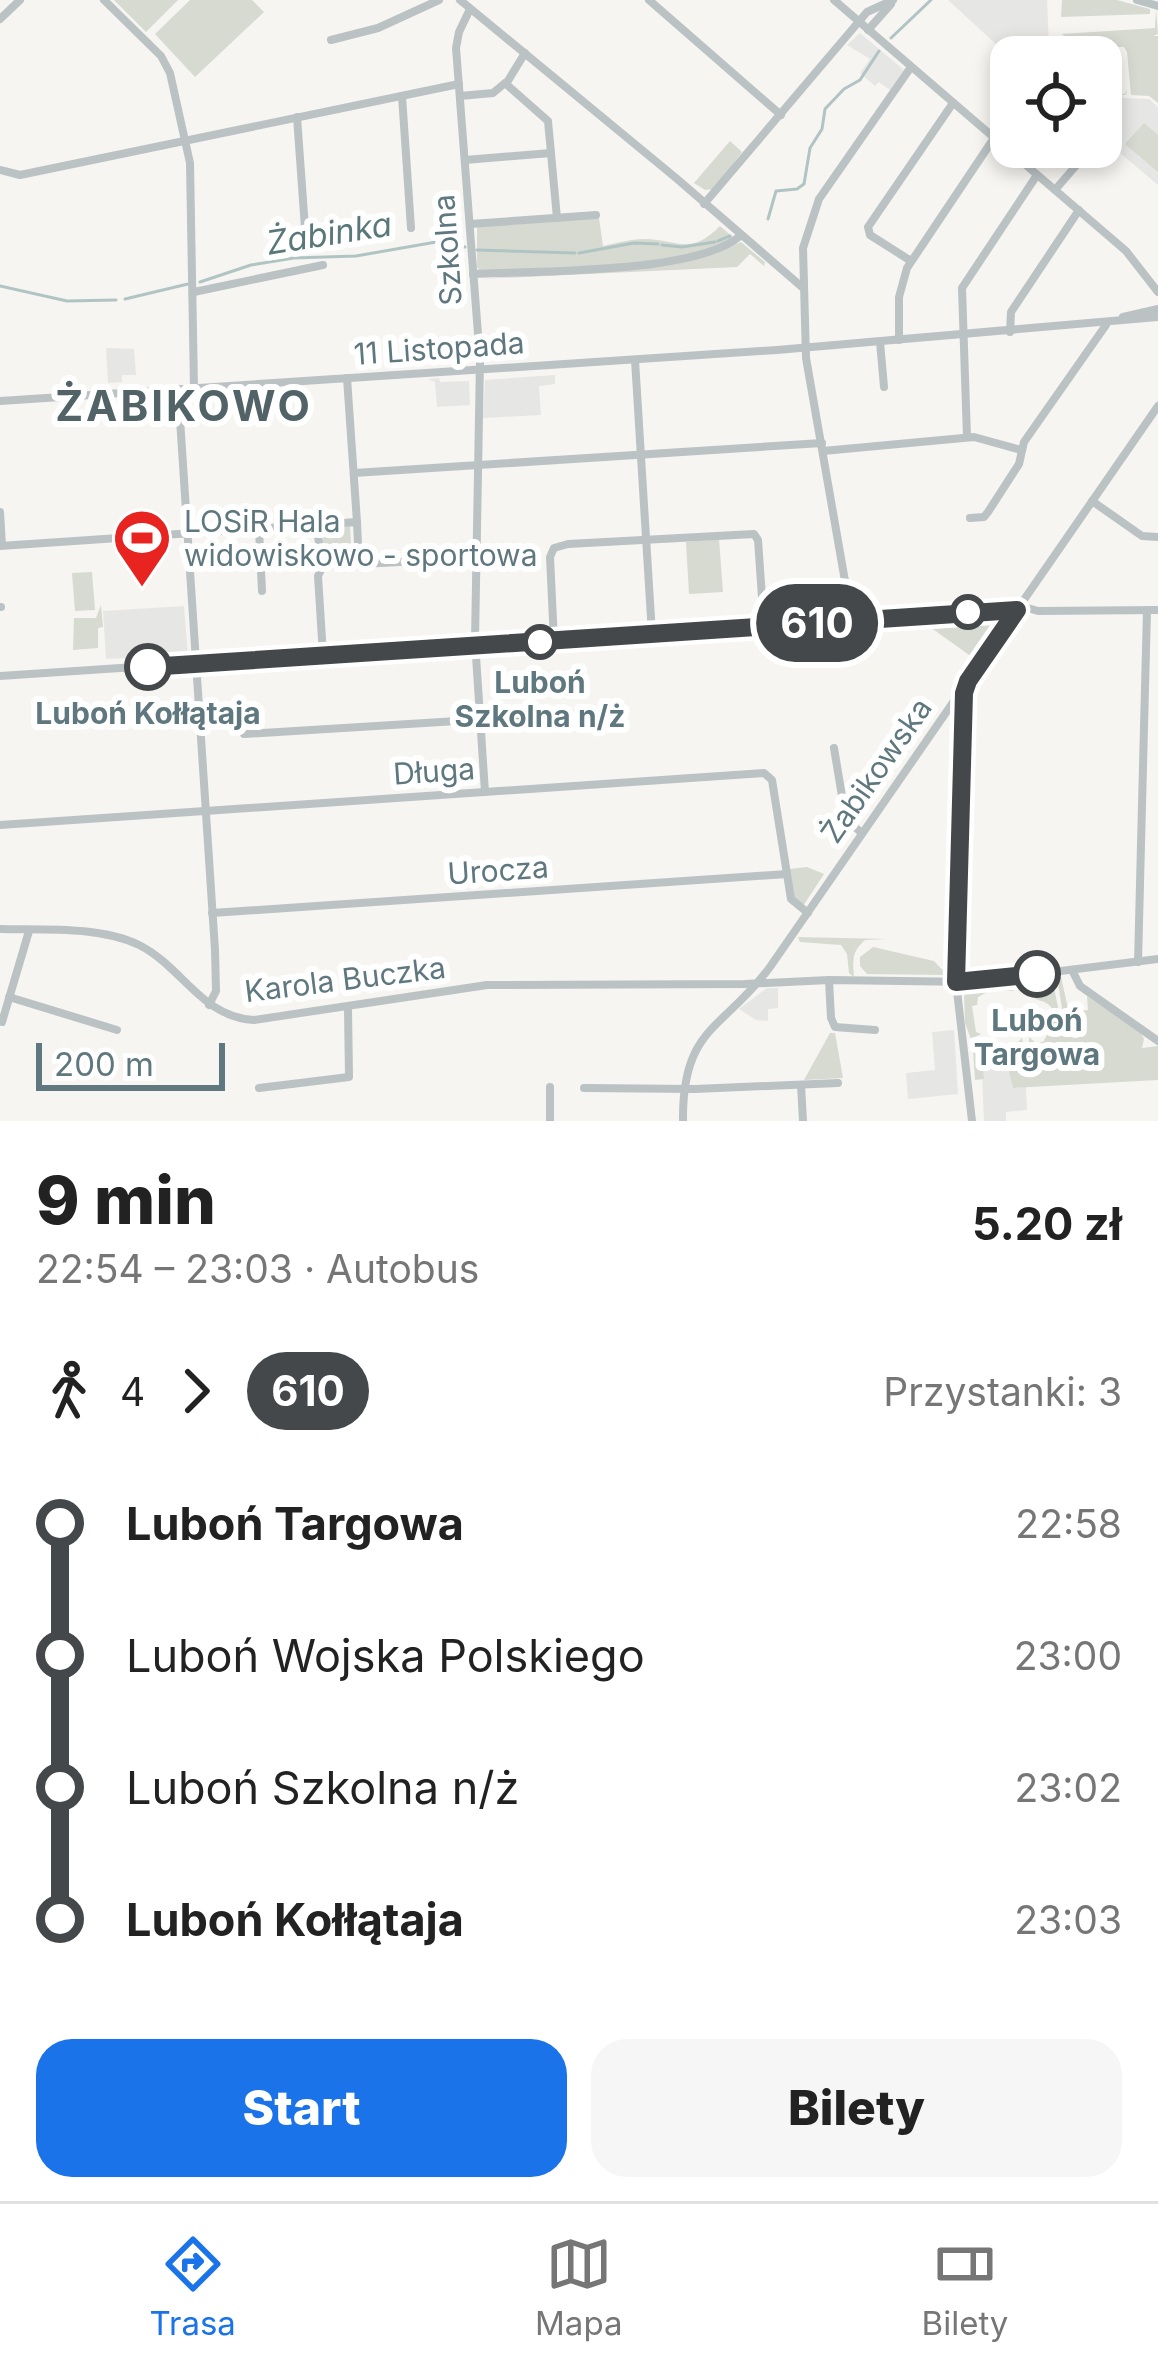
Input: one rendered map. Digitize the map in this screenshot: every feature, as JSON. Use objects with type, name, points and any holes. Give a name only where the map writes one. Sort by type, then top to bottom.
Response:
[{"type":"street","points":[[0,20],[20,0]]},
{"type":"street","points":[[104,0],[167,64],[191,177],[194,388]]},
{"type":"street","points":[[331,40],[374,30],[440,0]]},
{"type":"street","points":[[460,0],[802,287]]},
{"type":"street","points":[[649,0],[781,115]]},
{"type":"street","points":[[835,0],[990,135]]},
{"type":"street","points":[[704,204],[869,10],[894,0]]},
{"type":"street","points":[[868,30],[894,0]]},
{"type":"street","points":[[1137,0],[1158,6]]},
{"type":"street","name":"Szkolna","points":[[470,9],[457,40],[479,370],[475,645],[484,792]]},
{"type":"street","points":[[460,95],[493,93],[525,53]]},
{"type":"street","points":[[852,621],[805,347],[804,241],[817,203],[911,67]]},
{"type":"street","points":[[506,82],[547,119],[557,218]]},
{"type":"street","points":[[0,170],[23,174],[459,84]]},
{"type":"street","points":[[402,96],[411,229]]},
{"type":"street","points":[[911,261],[870,235],[868,226],[953,103]]},
{"type":"street","points":[[297,117],[306,242],[343,240]]},
{"type":"street","points":[[899,340],[899,297],[911,261],[990,144]]},
{"type":"street","points":[[465,160],[551,153]]},
{"type":"street","points":[[1029,168],[1138,263],[1156,292]]},
{"type":"street","points":[[1055,190],[1074,168]]},
{"type":"street","points":[[967,437],[962,286],[1037,175]]},
{"type":"street","points":[[1010,332],[1011,312],[1078,210]]},
{"type":"street","points":[[470,224],[596,215]]},
{"type":"street","points":[[473,274],[649,264],[715,250],[740,236]]},
{"type":"street","points":[[194,292],[323,265]]},
{"type":"street","name":"11 Listopada","points":[[0,401],[963,336],[1092,325],[1158,313]]},
{"type":"street","points":[[970,518],[986,515],[1019,464],[1021,450],[1107,322]]},
{"type":"street","points":[[880,342],[884,387]]},
{"type":"street","points":[[634,360],[652,634]]},
{"type":"street","points":[[347,378],[359,566]]},
{"type":"street","points":[[178,389],[216,991],[209,1005]]},
{"type":"street","name":"Żabikowska","points":[[683,1121],[684,1089],[703,1037],[756,983],[808,913],[1158,406]]},
{"type":"street","points":[[354,473],[967,437],[991,439],[1021,450]]},
{"type":"street","points":[[1093,501],[1142,536],[1158,537]]},
{"type":"street","points":[[0,512],[1,546],[357,522]]},
{"type":"street","points":[[316,525],[323,566],[317,576],[323,655]]},
{"type":"street","points":[[259,529],[262,591]]},
{"type":"street","points":[[554,636],[550,557],[554,548],[646,540],[754,534],[764,622]]},
{"type":"street","points":[[323,566],[476,558]]},
{"type":"street","points":[[0,676],[1024,607],[1038,611],[1152,610],[1138,962]]},
{"type":"street","points":[[968,681],[963,714],[956,982],[972,1121]]},
{"type":"street","points":[[244,734],[603,712]]},
{"type":"street","points":[[942,718],[963,714]]},
{"type":"street","points":[[834,748],[846,820],[862,833]]},
{"type":"street","name":"Długa","points":[[0,825],[764,773],[772,780],[787,874]]},
{"type":"street","points":[[787,874],[791,900],[808,913]]},
{"type":"street","name":"Urocza","points":[[212,913],[787,874]]},
{"type":"street","name":"Karola Buczka","points":[[0,929],[109,935],[140,945],[209,1005],[248,1020],[482,986],[956,982],[1158,959]]},
{"type":"street","points":[[2,1022],[29,931]]},
{"type":"street","points":[[1072,970],[1080,986],[1158,1041]]},
{"type":"street","points":[[829,980],[835,1027],[875,1030]]},
{"type":"street","points":[[724,984],[734,991],[734,1003]]},
{"type":"street","points":[[9,997],[117,1030]]},
{"type":"street","points":[[259,1088],[349,1077],[348,1007]]},
{"type":"street","points":[[584,1088],[838,1083]]},
{"type":"street","points":[[801,1084],[803,1121]]},
{"type":"street","points":[[550,1087],[550,1121]]},
{"type":"shaded area","points":[[114,0],[178,0],[146,32]]},
{"type":"shaded area","points":[[190,0],[252,0],[264,12],[195,77],[155,34]]},
{"type":"shaded area","points":[[948,0],[1047,0],[1049,36],[990,39]]},
{"type":"shaded area","points":[[1062,0],[1117,0],[1150,9],[1150,14],[1061,17]]},
{"type":"shaded area","points":[[1156,9],[1158,103],[1149,96],[1131,95],[1122,36],[1062,34],[1155,28]]},
{"type":"shaded area","points":[[860,33],[904,70],[890,90],[879,82],[875,86],[860,73],[870,59],[847,45]]},
{"type":"shaded area","points":[[1149,99],[1158,107],[1158,185],[1122,155],[1122,101]]},
{"type":"shaded area","points":[[1144,123],[1158,135],[1158,172],[1125,144]]},
{"type":"shaded area","points":[[730,141],[742,152],[714,189],[694,183]]},
{"type":"shaded area","points":[[599,218],[603,246],[644,239],[692,244],[720,226],[734,238],[707,250],[644,263],[480,271],[477,267],[477,227]]},
{"type":"shaded area","points":[[741,242],[764,266],[750,254],[737,267],[480,279],[651,266],[708,256]]},
{"type":"shaded area","points":[[106,348],[134,349],[136,375],[122,375],[122,382],[108,383]]},
{"type":"shaded area","points":[[555,375],[555,384],[539,386],[541,415],[483,418],[485,380]]},
{"type":"shaded area","points":[[439,378],[440,382],[469,381],[470,405],[437,407],[435,382],[427,379]]},
{"type":"shaded area","points":[[350,526],[352,560],[327,562],[321,530]]},
{"type":"shaded area","points":[[719,539],[723,592],[689,594],[686,542]]},
{"type":"shaded area","points":[[92,572],[95,610],[75,611],[72,573]]},
{"type":"shaded area","points":[[101,605],[98,648],[73,650],[74,618],[96,618]]},
{"type":"shaded area","points":[[184,606],[188,655],[106,659],[103,611]]},
{"type":"shaded area","points":[[991,616],[997,621],[972,657],[930,627],[929,620]]},
{"type":"shaded area","points":[[807,867],[824,874],[803,906],[795,899],[789,869]]},
{"type":"shaded area","points":[[798,937],[887,939],[860,944],[854,977],[841,945],[800,942]]},
{"type":"shaded area","points":[[873,947],[934,961],[947,975],[867,974],[860,957]]},
{"type":"shaded area","points":[[1057,977],[1061,977],[1069,1013],[1088,1010],[1087,996],[1141,1033],[1142,1048],[1158,1046],[1158,1080],[1013,1088],[1004,1050],[981,1052],[984,1079],[975,1080],[973,1049],[1022,1038],[1023,1044],[1029,1044],[1029,1037],[1043,1042],[1053,1025],[1051,1007],[1030,995],[1029,986],[1036,980],[1052,978],[1061,1022],[1078,1038],[1075,1024],[1070,1029],[1064,1021]]},
{"type":"shaded area","points":[[1008,983],[1016,986],[1013,991],[989,991],[972,1006],[976,1032],[981,1034],[971,1039],[965,1023],[964,991]]},
{"type":"shaded area","points":[[767,988],[778,988],[778,1008],[768,1009],[768,1021],[756,1020],[739,1009]]},
{"type":"shaded area","points":[[954,1030],[958,1094],[908,1099],[906,1073],[935,1070],[932,1032]]},
{"type":"shaded area","points":[[830,1033],[835,1033],[843,1078],[804,1080]]},
{"type":"shaded area","points":[[1005,1050],[1013,1088],[1026,1087],[1027,1110],[1006,1112],[1006,1121],[984,1121],[981,1052]]},
{"type":"waterway","name":"Żabinka","points":[[891,38],[931,0]]},
{"type":"waterway","name":"Żabinka","points":[[768,219],[776,191],[804,184],[810,148],[822,129],[825,109],[860,80],[879,51]]},
{"type":"waterway","name":"Żabinka","points":[[718,241],[730,236]]},
{"type":"waterway","name":"Żabinka","points":[[200,282],[251,265],[294,258],[356,256],[442,241],[465,247]]},
{"type":"waterway","name":"Żabinka","points":[[662,245],[715,242]]},
{"type":"waterway","name":"Żabinka","points":[[579,253],[634,243],[658,244]]},
{"type":"waterway","name":"Żabinka","points":[[477,250],[575,253]]},
{"type":"waterway","name":"Żabinka","points":[[125,299],[188,284]]},
{"type":"waterway","name":"Żabinka","points":[[0,286],[67,301],[116,300]]},
{"type":"bus line","name":"610","points":[[148,667],[1017,610],[964,693],[956,982],[1037,974]]},
{"type":"place","name":"LOSiR Hala widowiskowo - sportowa","points":[[142,589]]},
{"type":"place","name":"Luboń Szkolna n/ż","points":[[540,642]]},
{"type":"place","name":"Luboń Kołłątaja","points":[[148,667]]},
{"type":"place","name":"Luboń Targowa","points":[[1037,974]]},
{"type":"district","name":"ŻABIKOWO","points":[[184,405]]}]
